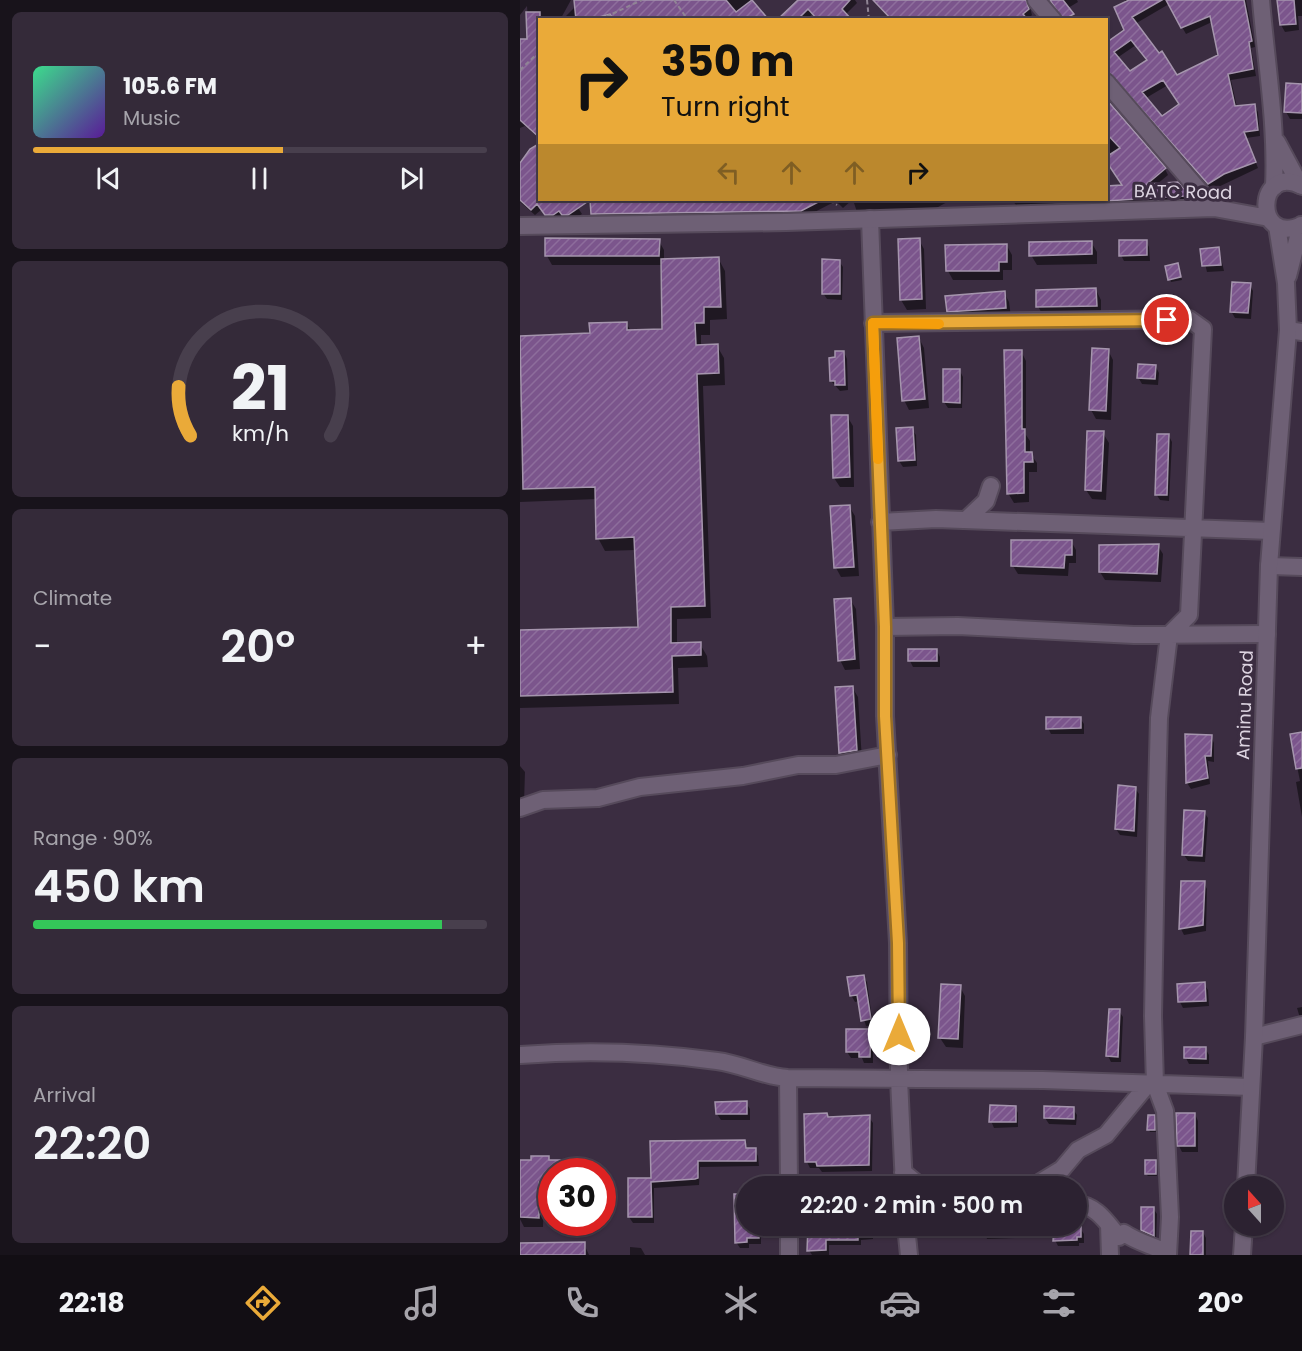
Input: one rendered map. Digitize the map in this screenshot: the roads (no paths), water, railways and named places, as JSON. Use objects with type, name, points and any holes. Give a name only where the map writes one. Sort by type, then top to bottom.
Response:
[{"type":"street","points":[[1036,0],[1051,18]]},
{"type":"street","points":[[1261,0],[1276,141],[1301,185]]},
{"type":"street","points":[[1108,84],[1220,208],[1270,192],[1287,182],[1301,185]]},
{"type":"street","name":"Aminu Road","points":[[1247,1176],[1254,1037],[1269,566],[1295,331],[1273,222],[1270,192],[1276,141]]},
{"type":"street","name":"BATC Road","points":[[520,226],[870,219],[1220,208],[1273,222],[1285,229],[1301,225]]},
{"type":"street","points":[[870,219],[885,627],[885,716],[898,943],[899,1079],[904,1176]]},
{"type":"street","points":[[1286,283],[1301,225]]},
{"type":"street","points":[[873,323],[1189,319],[1203,329],[1189,615],[1169,635],[1159,718],[1151,1084],[1165,1111],[1170,1217],[1168,1254],[1150,1244],[1140,1244],[1124,1233],[1113,1233],[1087,1206]]},
{"type":"street","points":[[966,520],[986,501],[991,486]]},
{"type":"street","points":[[880,522],[966,520],[1272,531]]},
{"type":"street","points":[[1269,566],[1302,567]]},
{"type":"street","points":[[885,627],[958,626],[1169,635],[1267,634]]},
{"type":"street","points":[[520,808],[543,800],[598,798],[640,787],[743,776],[798,765],[836,765],[888,755]]},
{"type":"street","points":[[1254,1037],[1302,1025]]},
{"type":"street","points":[[520,1055],[577,1051],[719,1061],[776,1078],[1043,1080],[1251,1087]]},
{"type":"street","points":[[788,1078],[789,1176]]},
{"type":"street","points":[[1050,1176],[1062,1169],[1078,1150],[1106,1135],[1151,1084]]},
{"type":"street","points":[[1110,1255],[1113,1233]]},
{"type":"street","points":[[789,1236],[789,1255]]},
{"type":"street","points":[[907,1236],[909,1255]]},
{"type":"street","points":[[1242,1255],[1243,1236]]}]
